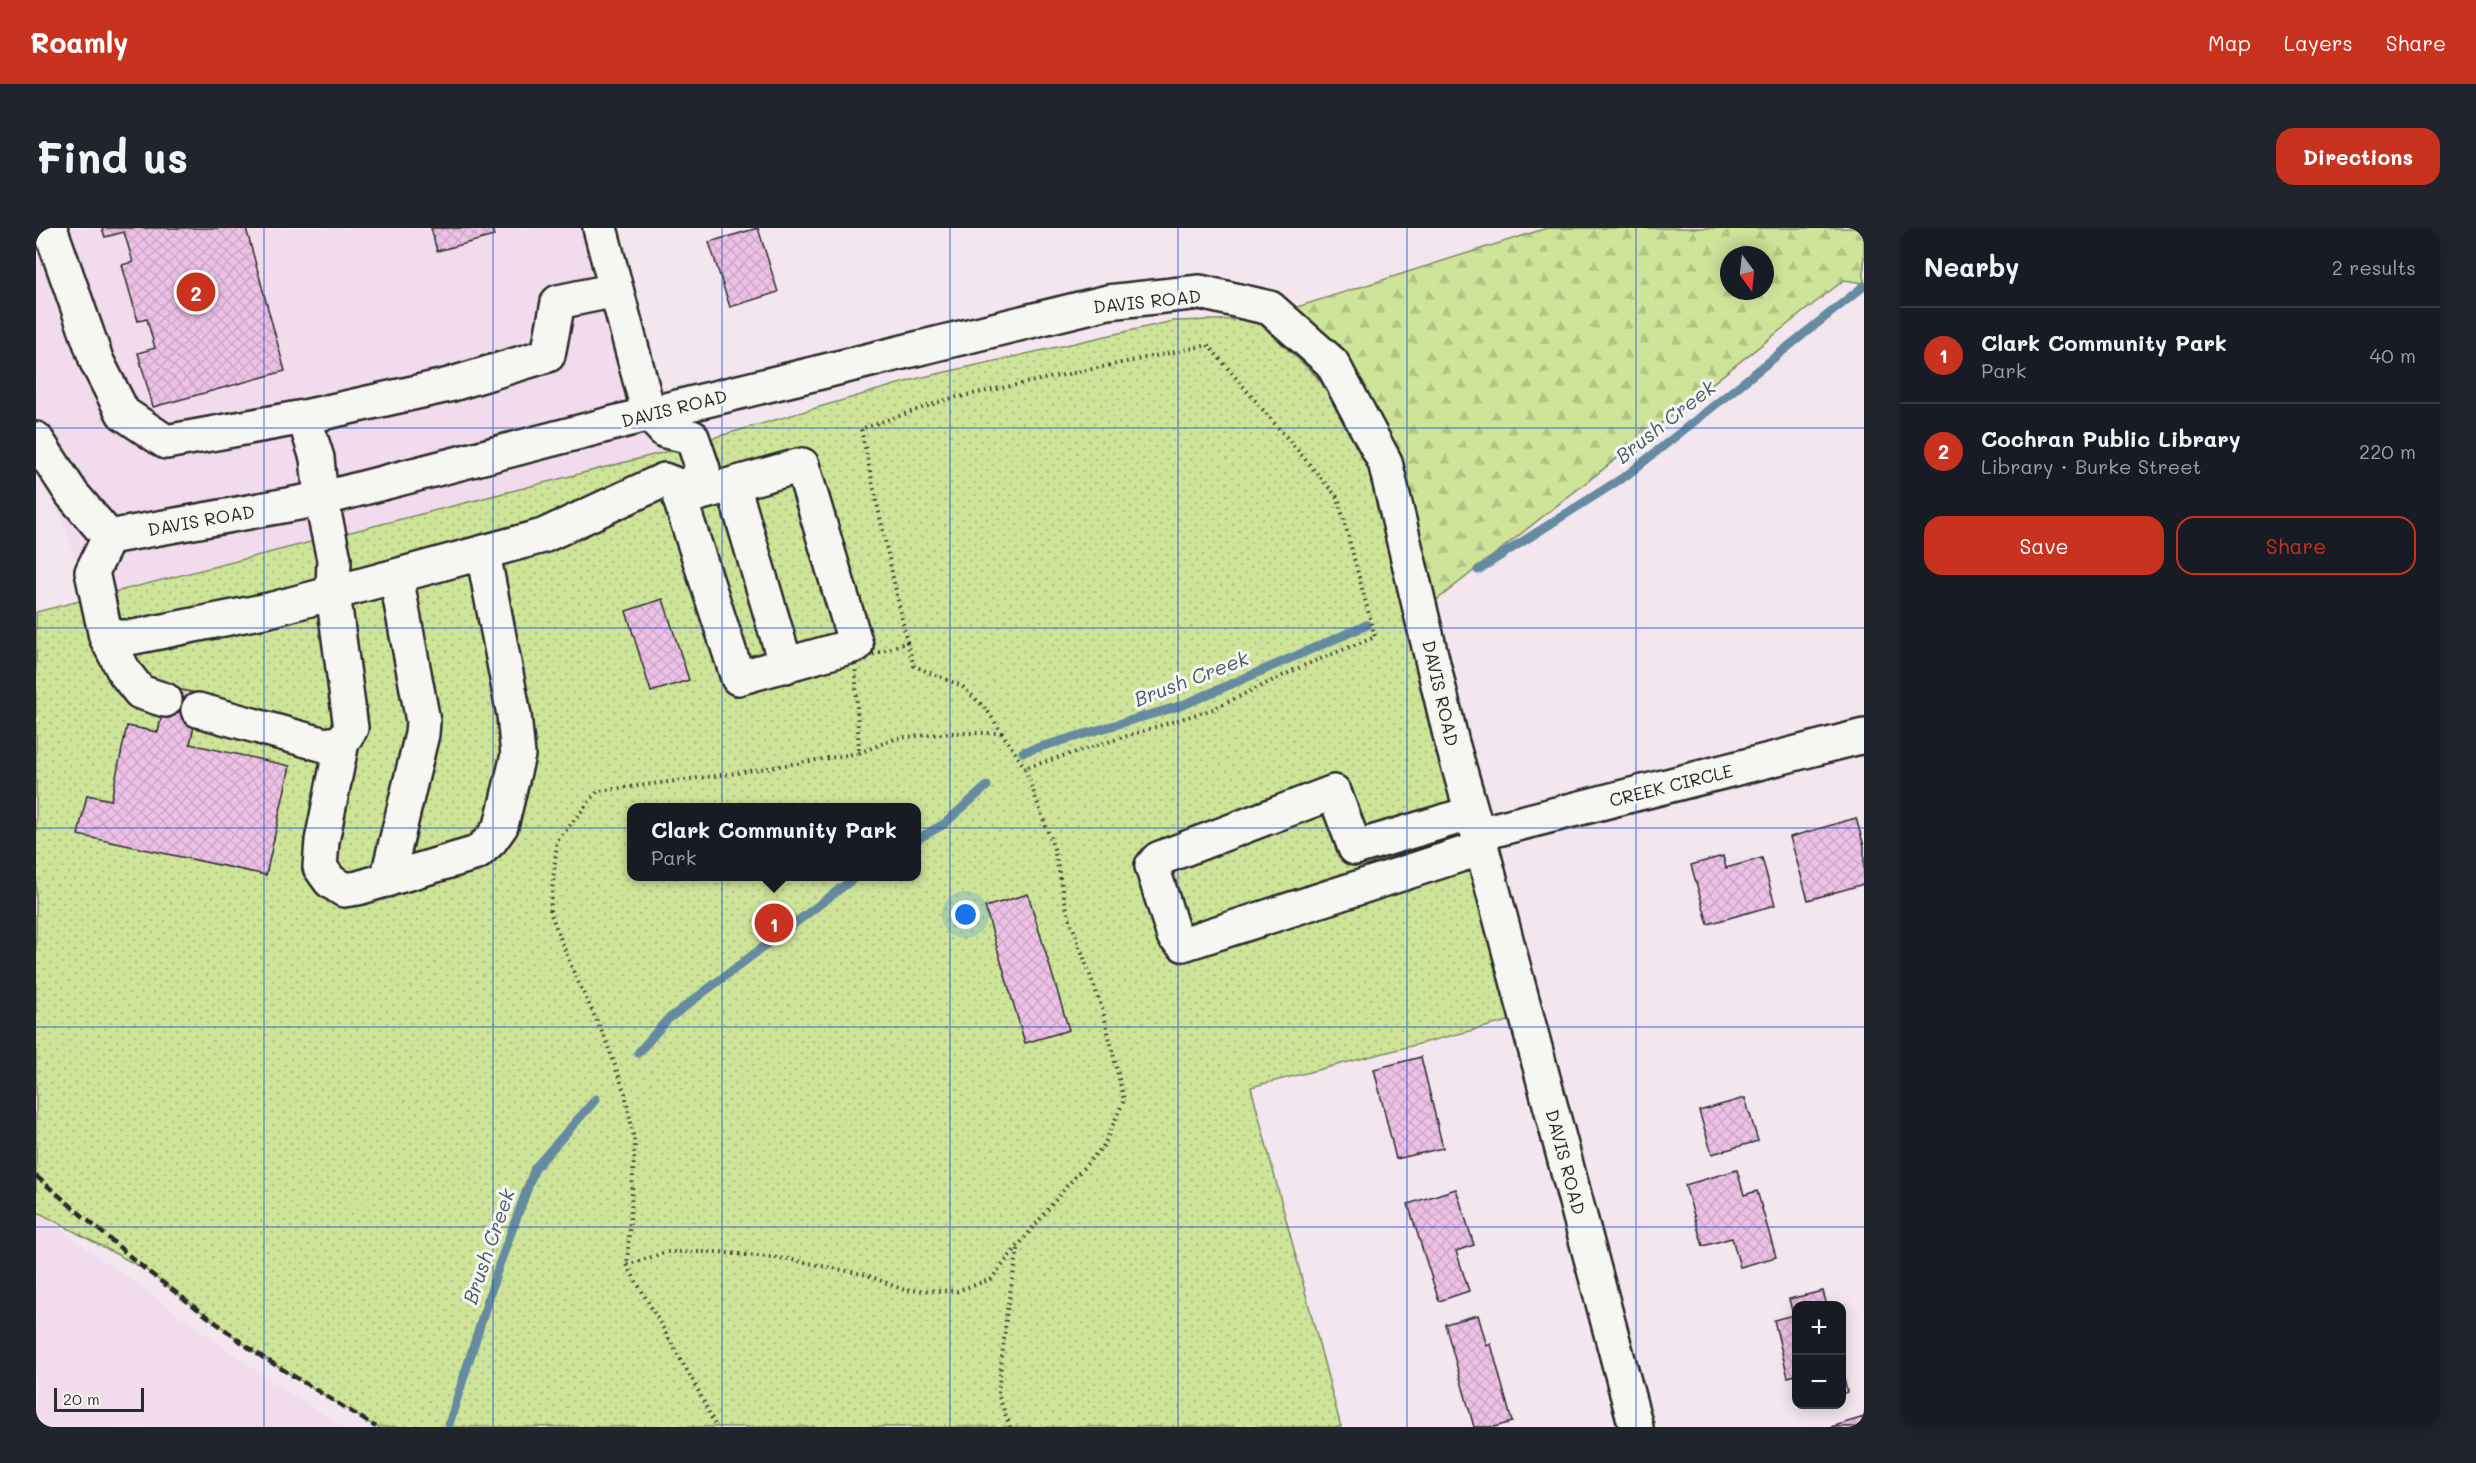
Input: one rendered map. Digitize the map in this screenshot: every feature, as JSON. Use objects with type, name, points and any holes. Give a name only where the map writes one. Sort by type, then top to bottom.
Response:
[{"type":"street","points":[[50,228],[97,362],[123,413],[166,442],[304,417],[449,385],[548,355],[558,302],[616,290]]},
{"type":"street","points":[[106,637],[134,637],[269,610],[543,536],[680,491],[732,485],[802,465],[856,645],[738,678],[680,491],[653,448],[657,422],[616,290],[600,228]]},
{"type":"street","name":"DAVIS ROAD","points":[[109,537],[321,499],[657,422],[1108,302],[1200,292],[1270,309],[1332,363],[1385,462],[1452,743],[1478,831],[1636,1427]]},
{"type":"street","points":[[304,417],[317,458],[321,499],[334,559],[333,593],[351,728],[342,742],[322,841],[320,867],[330,881],[344,890],[387,880],[477,853],[491,840],[501,826],[518,755],[517,737],[483,553]]},
{"type":"street","points":[[36,439],[72,494],[109,537],[92,572],[106,637],[125,673],[140,692],[165,700]]},
{"type":"street","points":[[732,485],[786,666]]},
{"type":"street","points":[[387,880],[422,734],[423,721],[396,576]]},
{"type":"street","points":[[198,710],[325,745],[342,742]]},
{"type":"street","name":"CREEK CIRCLE","points":[[1478,831],[1864,736]]},
{"type":"street","points":[[1367,884],[1334,792],[1158,859],[1152,866],[1174,936],[1183,944],[1367,884],[1478,831]]},
{"type":"street","points":[[1355,848],[1478,831]]},
{"type":"path","points":[[627,1265],[667,1252],[718,1252],[788,1259],[867,1275],[904,1290],[957,1291],[991,1279],[1104,1145],[1124,1100],[1103,1011],[1068,914],[1054,849],[1025,768],[987,710],[962,686],[914,666],[861,429],[948,399],[1068,372],[1208,345],[1338,498],[1375,637],[1305,665],[1213,709],[1025,768]]},
{"type":"path","points":[[859,753],[855,661],[907,642]]},
{"type":"path","points":[[716,1427],[697,1388],[627,1265],[635,1144],[621,1082],[605,1038],[574,973],[550,912],[557,841],[598,791],[730,774],[859,753],[897,738],[951,733],[1002,733]]},
{"type":"path","points":[[1010,1427],[998,1394],[1007,1310],[1020,1243]]},
{"type":"shaded area","points":[[36,228],[599,228],[661,453],[91,598],[36,451]]},
{"type":"shaded area","points":[[36,1212],[272,1382],[344,1427],[36,1427]]},
{"type":"green space","points":[[1547,228],[1864,228],[1864,283],[1844,280],[1434,602],[1392,446],[1256,320]]},
{"type":"green space","points":[[1256,319],[1315,375],[1385,462],[1478,834],[1544,1012],[1251,1087],[1341,1427],[376,1427],[256,1353],[146,1270],[36,1211],[36,612],[661,453],[919,378],[1173,321]]},
{"type":"building","points":[[102,228],[246,228],[285,371],[153,407],[138,353],[155,348],[147,319],[138,321],[122,265],[133,262],[124,232],[105,237]]},
{"type":"building","points":[[431,228],[492,228],[494,236],[437,251]]},
{"type":"building","points":[[758,228],[778,292],[730,307],[709,242]]},
{"type":"building","points":[[663,599],[689,680],[651,692],[626,611]]},
{"type":"building","points":[[168,687],[201,694],[190,744],[290,766],[266,875],[78,835],[87,795],[111,800],[127,726],[158,732]]},
{"type":"building","points":[[1856,818],[1864,846],[1864,884],[1808,900],[1790,837]]},
{"type":"building","points":[[1723,856],[1726,868],[1762,858],[1775,905],[1708,924],[1691,865]]},
{"type":"building","points":[[1028,894],[1069,1030],[1025,1043],[985,907]]},
{"type":"building","points":[[1421,1057],[1443,1148],[1396,1159],[1374,1069]]},
{"type":"building","points":[[1745,1098],[1758,1141],[1712,1154],[1699,1111]]},
{"type":"building","points":[[1737,1170],[1744,1195],[1757,1191],[1776,1257],[1740,1267],[1732,1238],[1703,1246],[1685,1185]]},
{"type":"building","points":[[1456,1189],[1474,1245],[1456,1251],[1469,1291],[1439,1301],[1408,1204]]},
{"type":"building","points":[[1823,1291],[1826,1301],[1792,1301],[1792,1311],[1789,1299]]},
{"type":"building","points":[[1478,1315],[1487,1346],[1491,1344],[1512,1422],[1494,1427],[1474,1427],[1445,1324]]},
{"type":"building","points":[[1792,1315],[1792,1376],[1788,1377],[1774,1320]]},
{"type":"building","points":[[1864,1417],[1864,1427],[1831,1427]]},
{"type":"waterway","name":"Brush Creek","points":[[1478,570],[1627,475],[1864,286]]},
{"type":"waterway","name":"Brush Creek","points":[[1023,752],[1183,705],[1367,625]]},
{"type":"waterway","name":"Brush Creek","points":[[921,837],[944,824],[987,786]]},
{"type":"waterway","name":"Brush Creek","points":[[638,1053],[667,1020],[850,881]]},
{"type":"waterway","name":"Brush Creek","points":[[449,1424],[499,1265],[535,1168],[596,1099]]},
{"type":"railway","points":[[36,1176],[146,1270],[256,1353],[376,1427]]},
{"type":"place","name":"Cochran Public Library","points":[[196,292]]},
{"type":"place","name":"Clark Community Park","points":[[774,923]]}]
